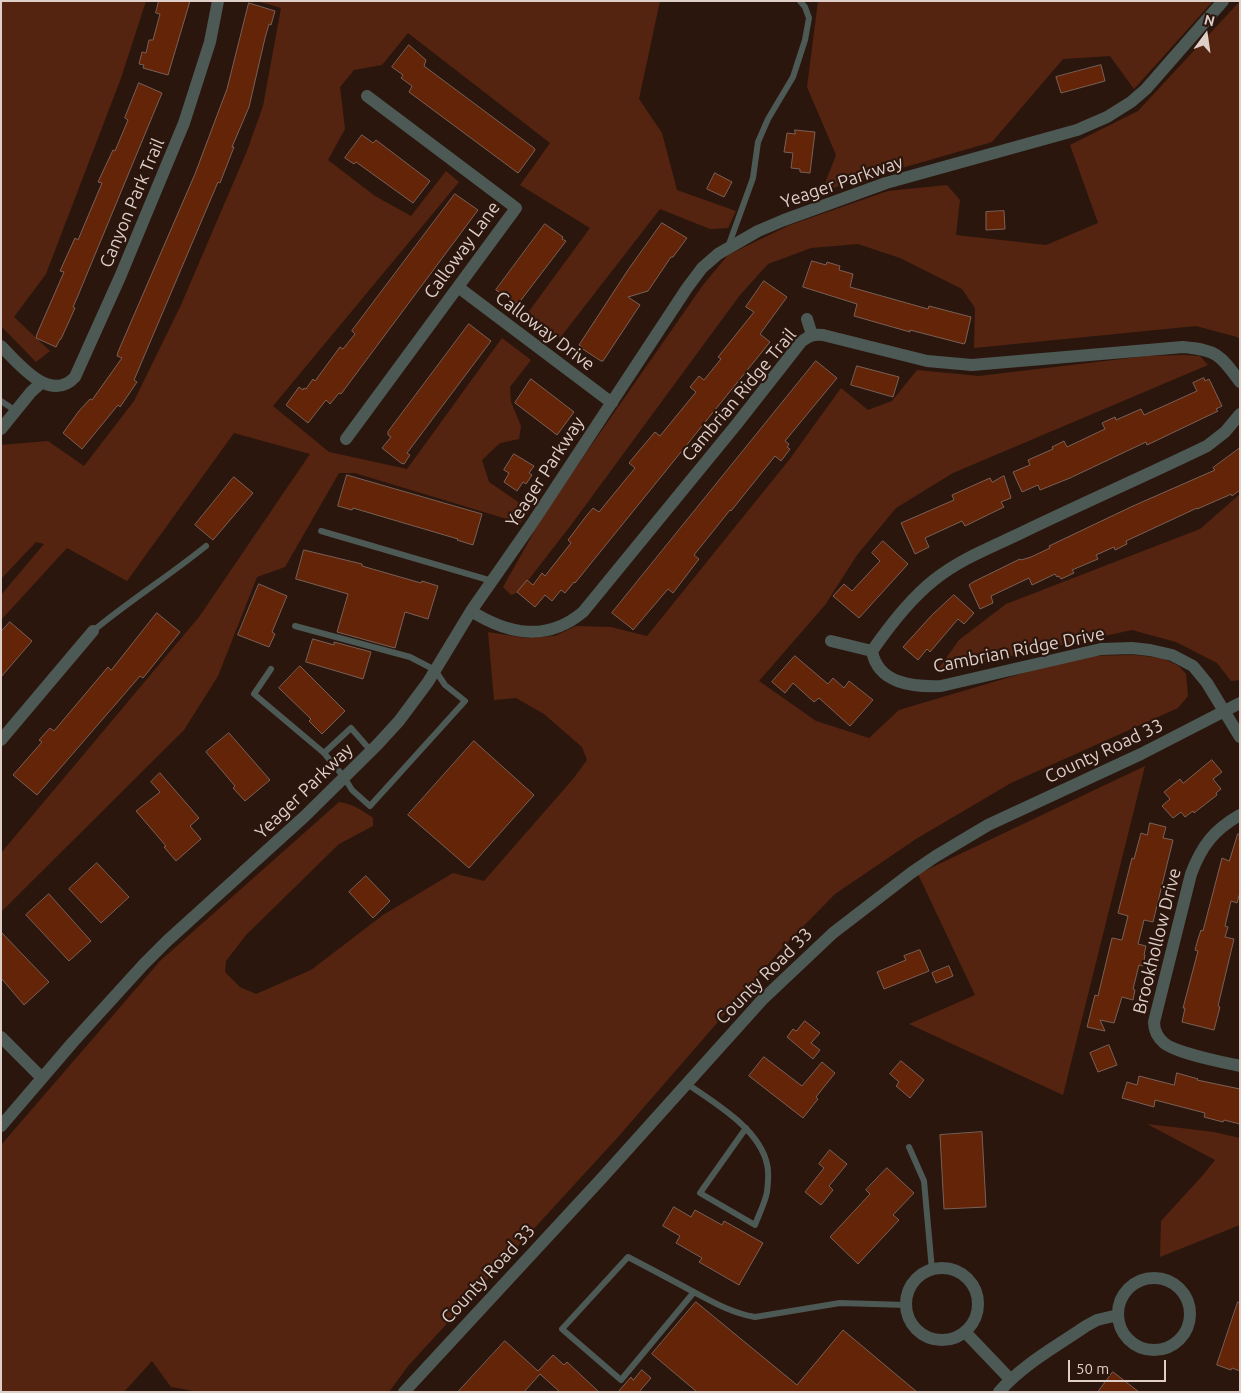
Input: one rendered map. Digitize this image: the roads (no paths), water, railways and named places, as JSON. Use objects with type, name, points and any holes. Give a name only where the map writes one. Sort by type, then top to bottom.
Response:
[{"type":"street","name":"Canyon Park Trail","points":[[41,383],[58,386],[66,384],[71,382],[79,371],[184,123],[210,42],[218,1]]},
{"type":"street","name":"Yeager Parkway","points":[[1,1126],[161,946],[305,816],[371,752],[399,721],[436,670],[492,580],[531,525],[702,268],[718,254],[758,231],[856,193],[1077,130],[1107,117],[1131,102],[1146,89],[1223,1]]},
{"type":"street","name":"Calloway Lane","points":[[346,439],[516,208],[367,96]]},
{"type":"street","name":"Calloway Drive","points":[[458,287],[612,403]]},
{"type":"street","points":[[807,319],[812,335]]},
{"type":"street","name":"Cambrian Ridge Trail","points":[[471,612],[499,627],[521,632],[536,632],[563,625],[583,612],[730,433],[801,342],[812,335],[823,335],[927,362],[972,366],[1183,347],[1205,349],[1217,355],[1240,382]]},
{"type":"street","points":[[1,346],[41,383],[31,392],[1,429]]},
{"type":"street","points":[[831,641],[872,651],[882,635],[917,596],[933,581],[958,564],[1207,446],[1225,432],[1240,414]]},
{"type":"street","points":[[1,740],[93,632]]},
{"type":"street","name":"Cambrian Ridge Drive","points":[[872,651],[876,666],[886,676],[907,684],[929,687],[941,686],[1102,649],[1132,648],[1172,655],[1192,666],[1207,683],[1240,737]]},
{"type":"street","name":"County Road 33","points":[[404,1392],[602,1178],[762,1000],[833,933],[911,873],[988,825],[1141,754],[1240,703]]},
{"type":"street","name":"Brookhollow Drive","points":[[1240,814],[1217,829],[1198,857],[1191,874],[1154,1022],[1156,1034],[1165,1044],[1173,1048],[1240,1066]]},
{"type":"street","points":[[1,1037],[42,1078]]},
{"type":"street","points":[[937,1268],[954,1270],[962,1274],[975,1288],[978,1296],[976,1319],[966,1333],[947,1340],[929,1337],[914,1327],[906,1305],[907,1296],[914,1281],[932,1270],[937,1268]]},
{"type":"street","points":[[1155,1278],[1173,1284],[1181,1290],[1190,1307],[1190,1317],[1184,1334],[1178,1341],[1171,1346],[1153,1350],[1144,1349],[1128,1340],[1123,1333],[1118,1315],[1122,1296],[1128,1288],[1145,1279],[1155,1278]]},
{"type":"street","points":[[999,1392],[1010,1379],[1086,1326],[1097,1320],[1118,1315]]},
{"type":"street","points":[[966,1333],[1010,1379]]},
{"type":"lane","points":[[727,249],[753,178],[758,142],[768,119],[793,77],[805,40],[810,18],[800,1]]},
{"type":"lane","points":[[1,401],[16,411]]},
{"type":"lane","points":[[321,532],[492,580]]},
{"type":"lane","points":[[93,632],[118,611],[206,546]]},
{"type":"lane","points":[[271,669],[254,694],[324,753],[352,790],[370,806],[465,701],[445,685],[436,670],[410,657],[295,626]]},
{"type":"lane","points":[[324,753],[351,728],[371,752]]},
{"type":"lane","points":[[686,1083],[730,1114],[746,1128],[759,1147],[767,1165],[767,1193],[755,1225],[700,1193],[746,1128]]},
{"type":"lane","points":[[909,1147],[924,1181],[932,1270]]},
{"type":"lane","points":[[694,1292],[621,1380],[562,1329],[628,1256],[728,1309],[755,1317],[840,1303],[906,1305]]}]
